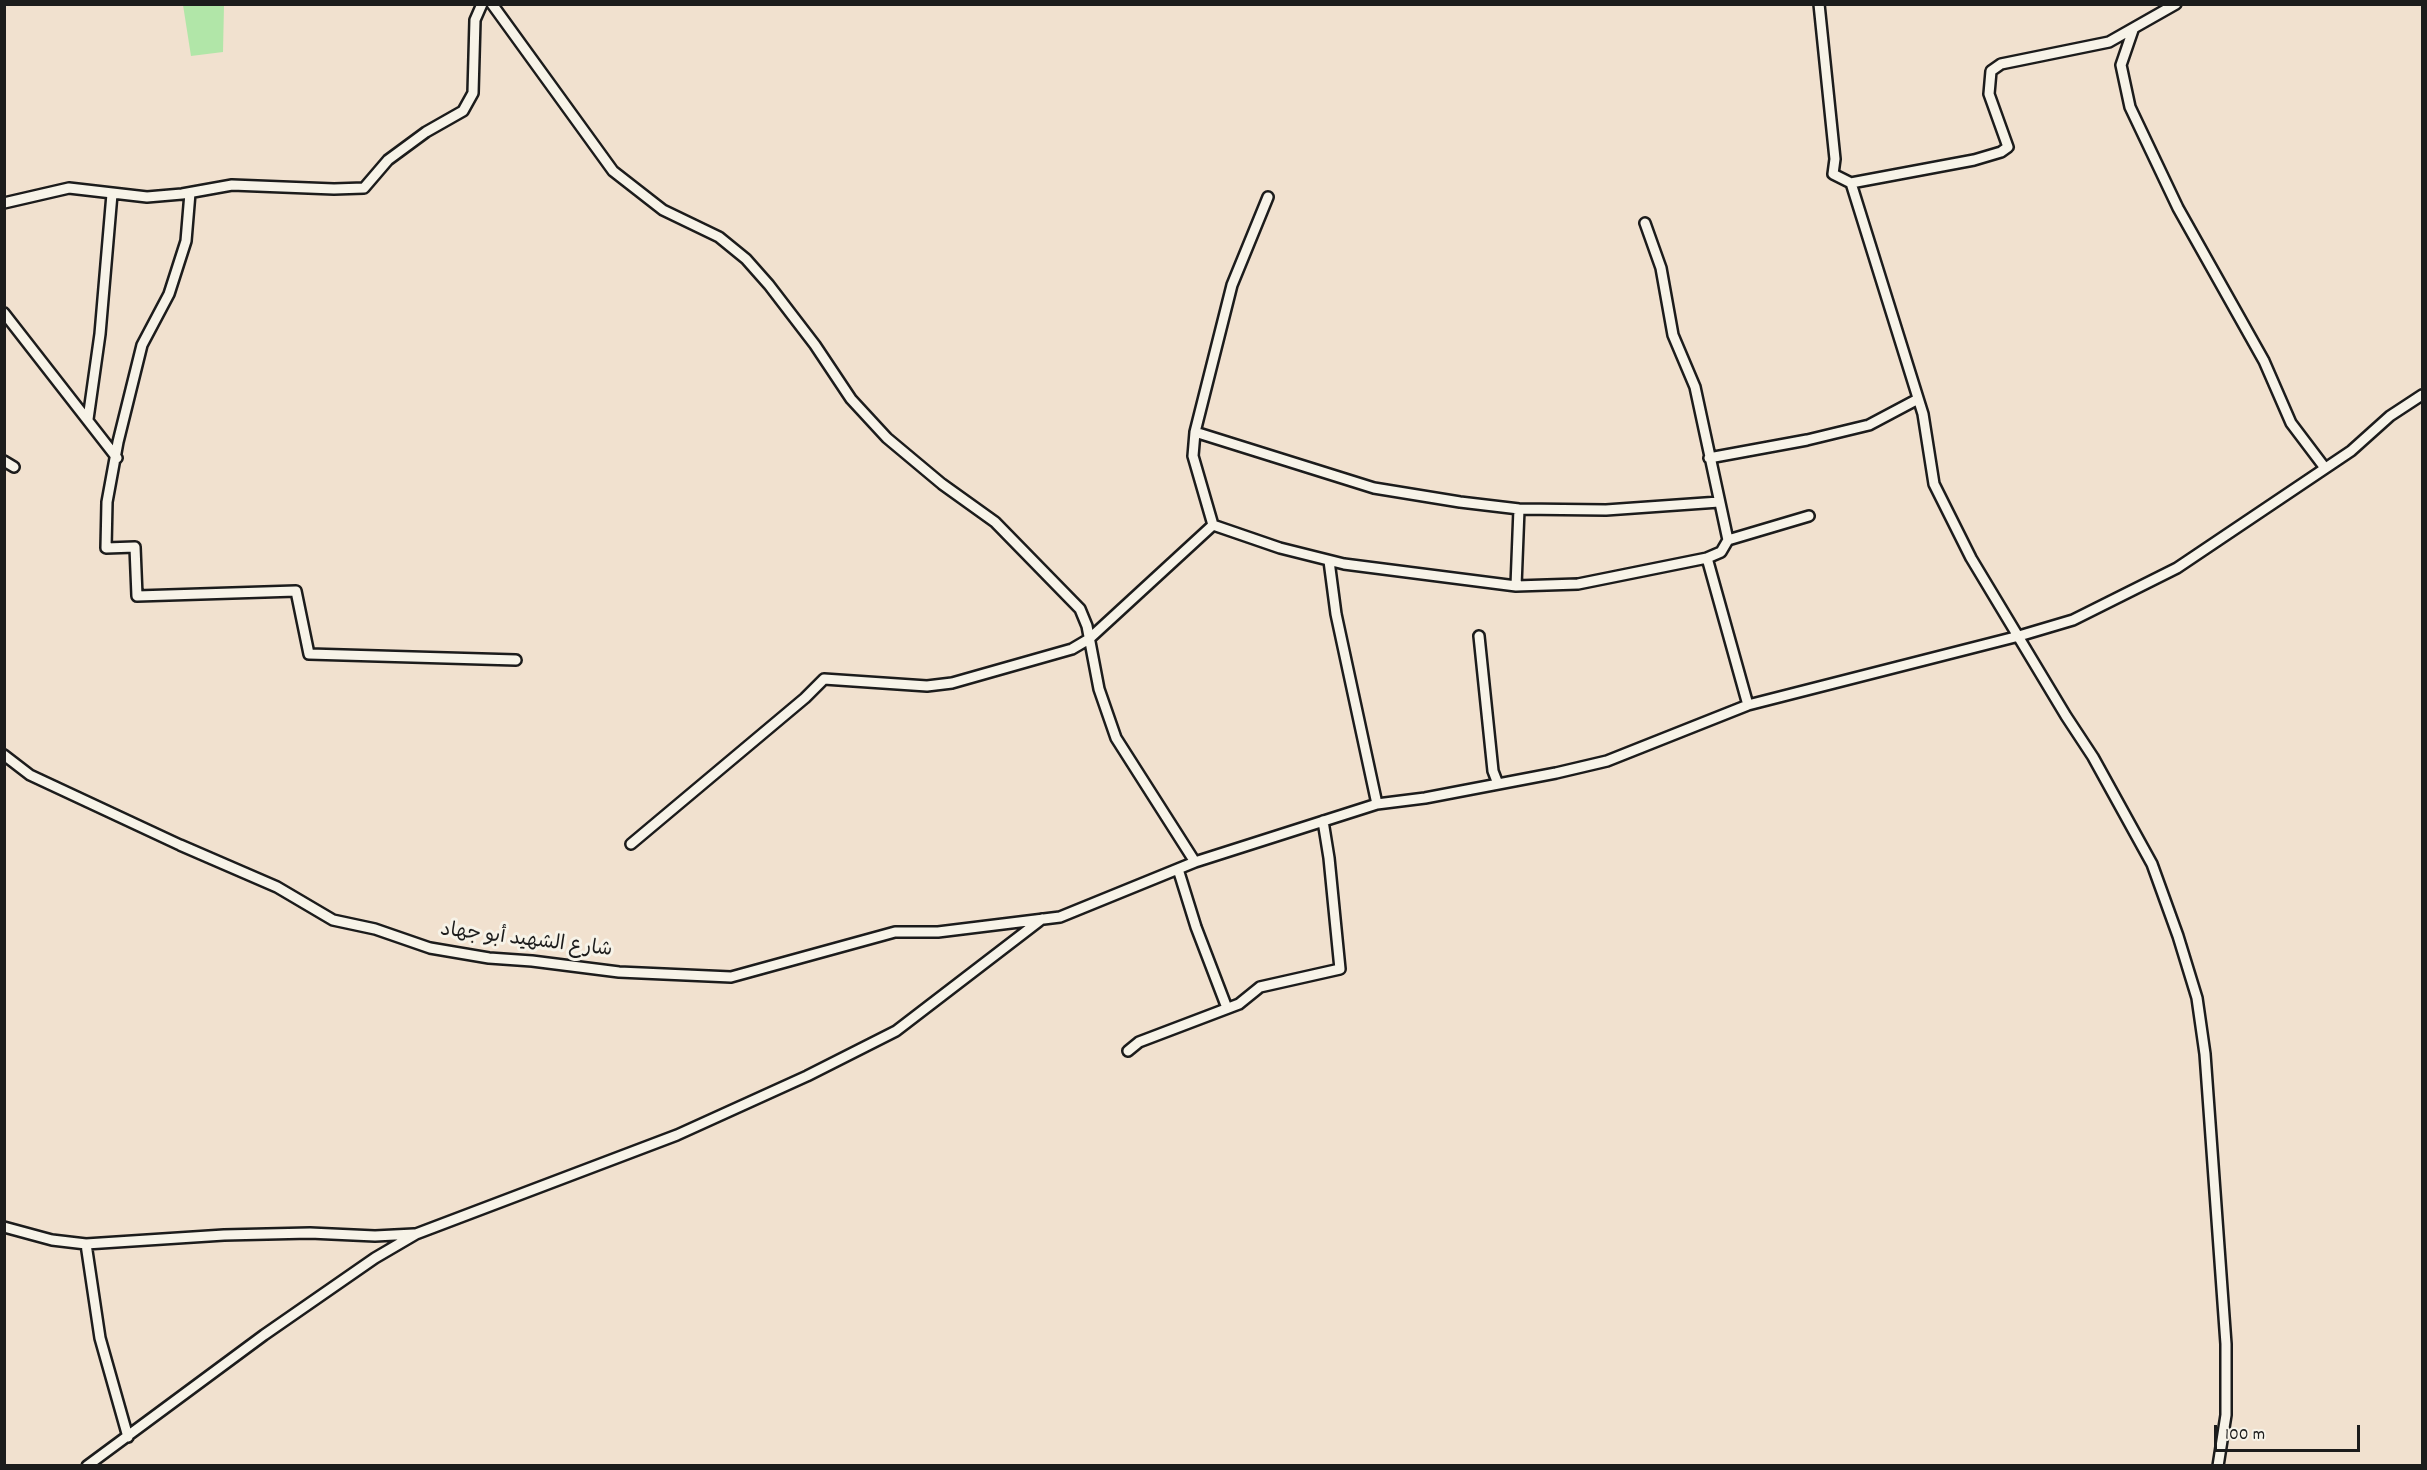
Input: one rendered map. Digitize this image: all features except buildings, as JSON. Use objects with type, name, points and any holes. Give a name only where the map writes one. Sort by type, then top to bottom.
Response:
[{"type":"street","points":[[4,203],[69,188],[147,197],[190,193],[232,185],[364,188],[388,160],[426,132],[463,111],[473,93],[475,20],[482,4]]},
{"type":"street","points":[[492,4],[613,171],[663,210],[719,237],[746,259],[769,285],[851,399],[887,438],[942,484],[1002,528],[1080,609],[1087,626],[1099,689],[1116,738],[1195,861]]},
{"type":"street","points":[[1819,4],[1835,159],[1833,174],[1851,183],[1974,160],[2001,152],[2008,147],[1989,94],[1991,71],[2001,64],[2109,42],[2176,4]]},
{"type":"street","points":[[2133,30],[2121,65],[2130,107],[2174,201],[2264,361],[2291,423],[2325,468]]},
{"type":"street","points":[[1851,183],[1923,414],[1934,484],[1971,558],[2093,757],[2152,864],[2197,998],[2205,1054],[2226,1344],[2226,1415],[2218,1466]]},
{"type":"street","points":[[190,193],[186,241],[169,294],[142,345],[118,442],[117,458],[107,502],[106,548],[135,547],[137,596],[296,591],[309,654],[516,660]]},
{"type":"street","points":[[88,419],[100,334],[112,194]]},
{"type":"street","points":[[1212,525],[1193,456],[1195,432],[1232,285],[1268,197]]},
{"type":"street","points":[[1645,223],[1661,268],[1673,335],[1695,387],[1728,540]]},
{"type":"street","points":[[4,313],[117,458]]},
{"type":"street","name":"شارع الشهيد أبو جهاد","points":[[4,755],[30,775],[180,845],[278,887],[333,920],[375,930],[430,948],[489,958],[619,972],[731,977],[895,932],[938,932],[1060,917],[1195,861],[1377,804],[1556,774],[1606,761],[1748,705],[2019,636],[2073,620],[2177,568],[2351,450],[2390,416],[2422,396]]},
{"type":"street","points":[[1709,458],[1807,440],[1869,425],[1918,399]]},
{"type":"street","points":[[1195,432],[1374,488],[1519,509],[1606,510],[1719,502]]},
{"type":"street","points":[[4,461],[14,467]]},
{"type":"street","points":[[1516,586],[1519,509]]},
{"type":"street","points":[[1212,525],[1280,548],[1329,561],[1516,586],[1578,584],[1707,558],[1721,552],[1728,540],[1809,516]]},
{"type":"street","points":[[631,844],[805,698],[824,679],[927,686],[952,683],[1072,649],[1089,639],[1212,525]]},
{"type":"street","points":[[1707,558],[1748,705]]},
{"type":"street","points":[[1329,561],[1336,614],[1377,804]]},
{"type":"street","points":[[1479,636],[1493,771],[1498,784]]},
{"type":"street","points":[[1128,1051],[1139,1042],[1239,1004],[1260,987],[1340,969],[1323,821]]},
{"type":"street","points":[[1178,869],[1196,927],[1227,1008]]},
{"type":"street","points":[[87,1466],[264,1335],[375,1258],[416,1234],[676,1135],[807,1076],[896,1031],[1044,918]]},
{"type":"street","points":[[4,1227],[52,1240],[86,1244],[224,1235],[416,1234]]},
{"type":"street","points":[[86,1244],[99,1338],[128,1437]]},
{"type":"green space","points":[[183,5],[224,5],[223,52],[191,56]]}]
